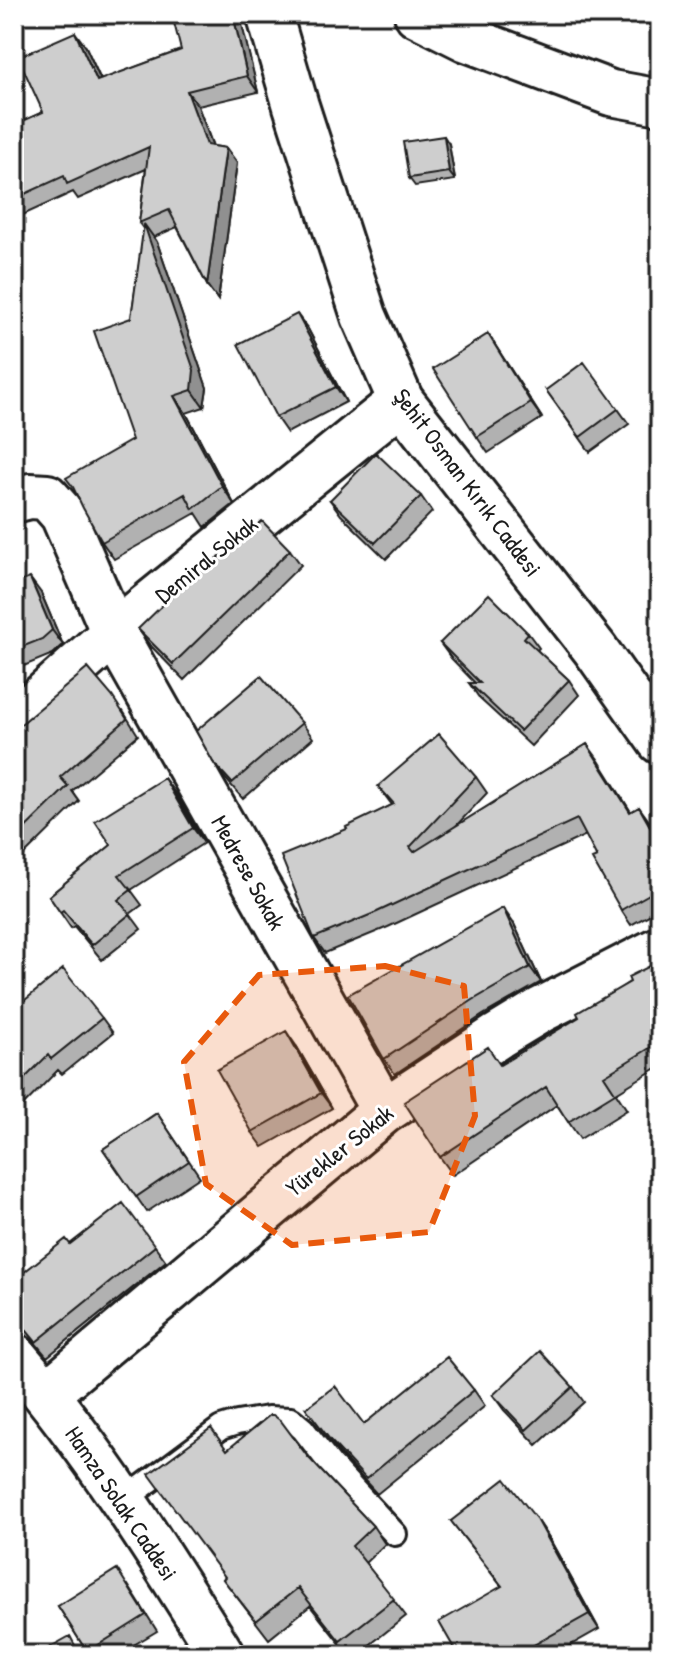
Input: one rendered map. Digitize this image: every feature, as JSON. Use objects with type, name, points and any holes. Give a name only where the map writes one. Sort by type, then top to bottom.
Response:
[{"type":"street","name":"Şehit Osman Kırık Caddesi","points":[[269,14],[364,316],[401,401],[595,649],[660,741]]},
{"type":"street","points":[[417,14],[467,39],[611,93],[660,102]]},
{"type":"street","name":"Demiral Sokak","points":[[14,722],[114,633],[401,401]]},
{"type":"street","name":"Medrese Sokak","points":[[14,500],[30,496],[47,497],[63,515],[114,633],[384,1111]]},
{"type":"street","name":"Yürekler Sokak","points":[[46,1394],[384,1111],[541,1010],[660,949]]},
{"type":"street","name":"Hamza Solak Caddesi","points":[[14,1356],[93,1457],[222,1655]]},
{"type":"lane","points":[[123,1501],[221,1428],[268,1418],[291,1419],[395,1534]]},
{"type":"highlighted area","points":[[385,966],[464,986],[475,1116],[429,1232],[292,1245],[206,1184],[184,1062],[259,975]]},
{"type":"building","points":[[233,14],[247,76],[187,91],[207,145],[226,148],[207,285],[169,210],[139,223],[149,147],[67,184],[64,176],[14,199],[14,125],[43,112],[18,57],[75,32],[97,81],[181,50],[172,15]]},
{"type":"building","points":[[444,136],[449,172],[409,178],[403,142]]},
{"type":"building","points":[[144,224],[194,370],[192,390],[174,396],[222,486],[193,509],[185,494],[102,542],[66,478],[132,440],[94,331],[131,318]]},
{"type":"building","points":[[297,314],[336,387],[276,417],[238,344]]},
{"type":"building","points":[[488,334],[531,403],[477,437],[433,369]]},
{"type":"building","points":[[584,362],[618,409],[580,437],[546,390]]},
{"type":"building","points":[[376,453],[421,496],[375,543],[330,500]]},
{"type":"building","points":[[262,521],[290,550],[173,664],[138,629],[173,595]]},
{"type":"building","points":[[30,578],[52,630],[42,639],[14,650],[14,584]]},
{"type":"building","points":[[489,594],[528,633],[524,638],[569,680],[520,731],[469,683],[480,683],[440,643]]},
{"type":"building","points":[[660,631],[660,645],[654,635]]},
{"type":"building","points":[[88,668],[127,719],[60,777],[68,786],[14,839],[14,730]]},
{"type":"building","points":[[261,676],[302,723],[232,783],[213,762],[196,731]]},
{"type":"building","points":[[439,734],[476,777],[410,847],[414,852],[587,744],[630,812],[639,807],[660,844],[660,888],[621,910],[592,859],[597,857],[577,819],[314,938],[281,856],[347,829],[394,804],[378,786]]},
{"type":"building","points":[[164,778],[193,828],[119,875],[131,890],[118,900],[130,914],[92,945],[49,896],[111,845],[95,821]]},
{"type":"building","points":[[503,908],[530,967],[473,1000],[384,1059],[348,995]]},
{"type":"building","points":[[660,961],[660,1033],[654,1036],[658,1043],[604,1076],[615,1093],[568,1122],[546,1087],[440,1157],[404,1102],[488,1047],[500,1065],[630,982],[628,977]]},
{"type":"building","points":[[63,969],[102,1018],[51,1059],[48,1055],[14,1089],[14,1009]]},
{"type":"building","points":[[286,1031],[321,1093],[252,1132],[217,1070]]},
{"type":"building","points":[[157,1113],[189,1161],[136,1197],[103,1149]]},
{"type":"building","points":[[123,1203],[155,1246],[36,1342],[14,1319],[14,1280],[66,1239],[70,1244]]},
{"type":"building","points":[[540,1351],[573,1387],[526,1430],[493,1395]]},
{"type":"building","points":[[447,1357],[474,1390],[366,1479],[306,1408],[335,1386],[364,1424]]},
{"type":"building","points":[[270,1415],[281,1421],[308,1457],[373,1526],[352,1546],[394,1599],[340,1641],[298,1588],[256,1621],[149,1474],[211,1428],[227,1450]]},
{"type":"building","points":[[505,1479],[538,1521],[589,1614],[534,1645],[537,1655],[458,1655],[439,1622],[502,1586],[451,1521]]},
{"type":"building","points":[[117,1569],[146,1615],[87,1652],[58,1606]]},
{"type":"building","points":[[70,1636],[80,1655],[36,1655]]}]
